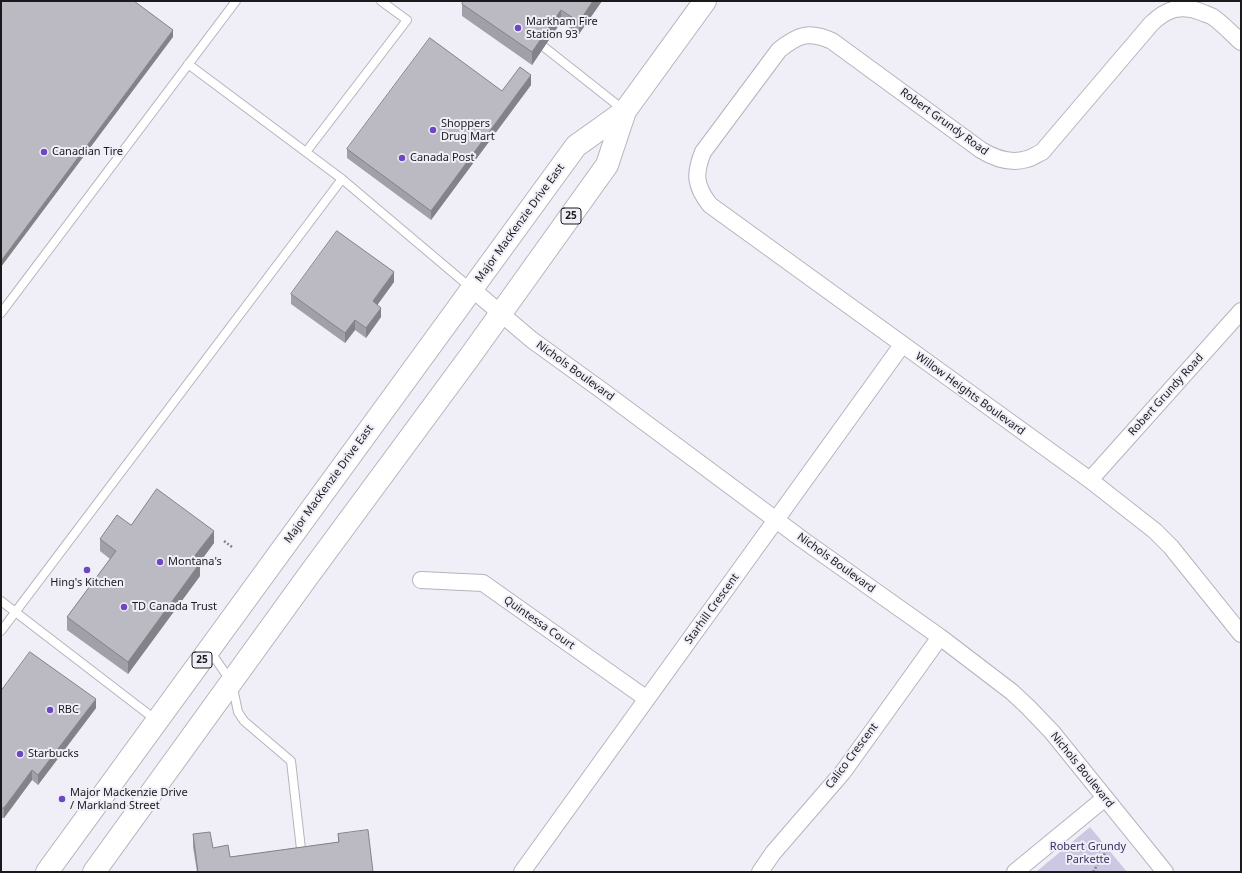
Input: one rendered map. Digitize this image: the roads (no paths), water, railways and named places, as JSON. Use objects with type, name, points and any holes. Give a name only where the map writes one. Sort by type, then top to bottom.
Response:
[{"type":"main road","name":"Major MacKenzie Drive East","points":[[94,872],[607,165],[625,111],[705,1]]},
{"type":"main road","name":"Major MacKenzie Drive East","points":[[47,872],[576,146],[625,111]]},
{"type":"street","name":"Robert Grundy Road","points":[[697,165],[703,152],[779,50],[791,40],[805,35],[820,36],[832,41],[981,150],[994,158],[1010,161],[1027,159],[1042,152],[1151,24],[1167,11],[1180,8],[1194,9],[1212,17],[1241,42]]},
{"type":"street","name":"Willow Heights Boulevard","points":[[697,165],[697,182],[701,194],[710,206],[1090,480],[1155,531],[1171,547],[1241,634]]},
{"type":"street","name":"Nichols Boulevard","points":[[472,289],[532,340],[777,520],[940,637],[1012,692],[1028,706],[1052,732],[1165,872]]},
{"type":"street","name":"Robert Grundy Road","points":[[1090,480],[1241,311]]},
{"type":"street","name":"Starhill Crescent","points":[[522,872],[902,345]]},
{"type":"street","name":"Quintessa Court","points":[[421,580],[483,583],[646,699]]},
{"type":"street","name":"Calico Crescent","points":[[760,872],[773,853],[843,772],[940,637]]},
{"type":"street","points":[[1015,872],[1105,798]]},
{"type":"lane","points":[[1,313],[236,1]]},
{"type":"lane","points":[[306,152],[407,20],[381,1]]},
{"type":"lane","points":[[544,46],[625,111]]},
{"type":"lane","points":[[188,64],[342,179],[472,289]]},
{"type":"lane","points":[[1,631],[342,179]]},
{"type":"lane","points":[[1,601],[157,720]]},
{"type":"lane","points":[[210,650],[232,683],[238,712],[244,721],[291,761],[302,860]]},
{"type":"place","name":"Markham Fire Station 93","points":[[518,28]]},
{"type":"place","name":"Shoppers Drug Mart","points":[[433,130]]},
{"type":"place","name":"Canadian Tire","points":[[44,152]]},
{"type":"place","name":"Canada Post","points":[[402,158]]},
{"type":"place","name":"Montana's","points":[[160,562]]},
{"type":"place","name":"Hing's Kitchen","points":[[87,570]]},
{"type":"place","name":"TD Canada Trust","points":[[124,607]]},
{"type":"place","name":"RBC","points":[[50,710]]},
{"type":"place","name":"Starbucks","points":[[20,754]]},
{"type":"place","name":"Major Mackenzie Drive / Markland Street","points":[[62,799]]},
{"type":"park label","name":"Robert Grundy Parkette","points":[[1088,853]]}]
